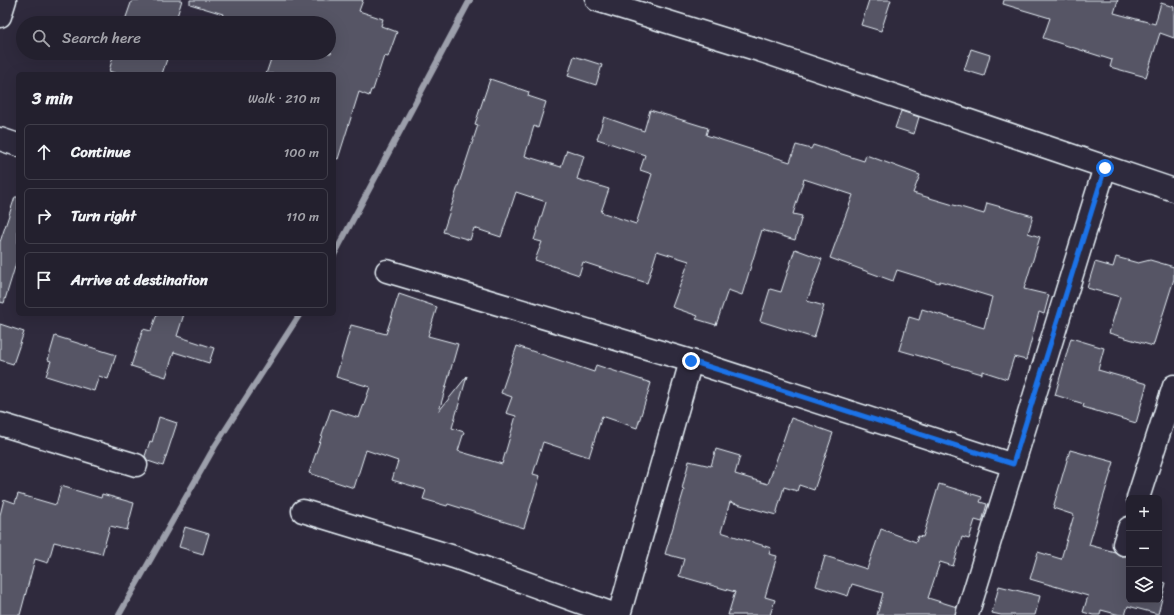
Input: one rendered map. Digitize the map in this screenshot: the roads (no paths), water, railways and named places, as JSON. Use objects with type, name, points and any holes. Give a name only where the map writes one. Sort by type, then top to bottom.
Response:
[{"type":"street","points":[[0,16],[5,0]]},
{"type":"street","points":[[597,0],[759,50],[1105,168],[1174,190]]},
{"type":"street","points":[[0,139],[16,144]]},
{"type":"street","points":[[967,615],[1105,168]]},
{"type":"street","points":[[387,271],[691,361],[1013,464]]},
{"type":"street","points":[[303,510],[454,557],[618,615],[691,361]]},
{"type":"street","points":[[1139,495],[1174,386]]},
{"type":"street","points":[[0,424],[136,465]]},
{"type":"waterway","points":[[336,251],[470,0]]},
{"type":"waterway","points":[[119,615],[215,446],[299,316]]}]
